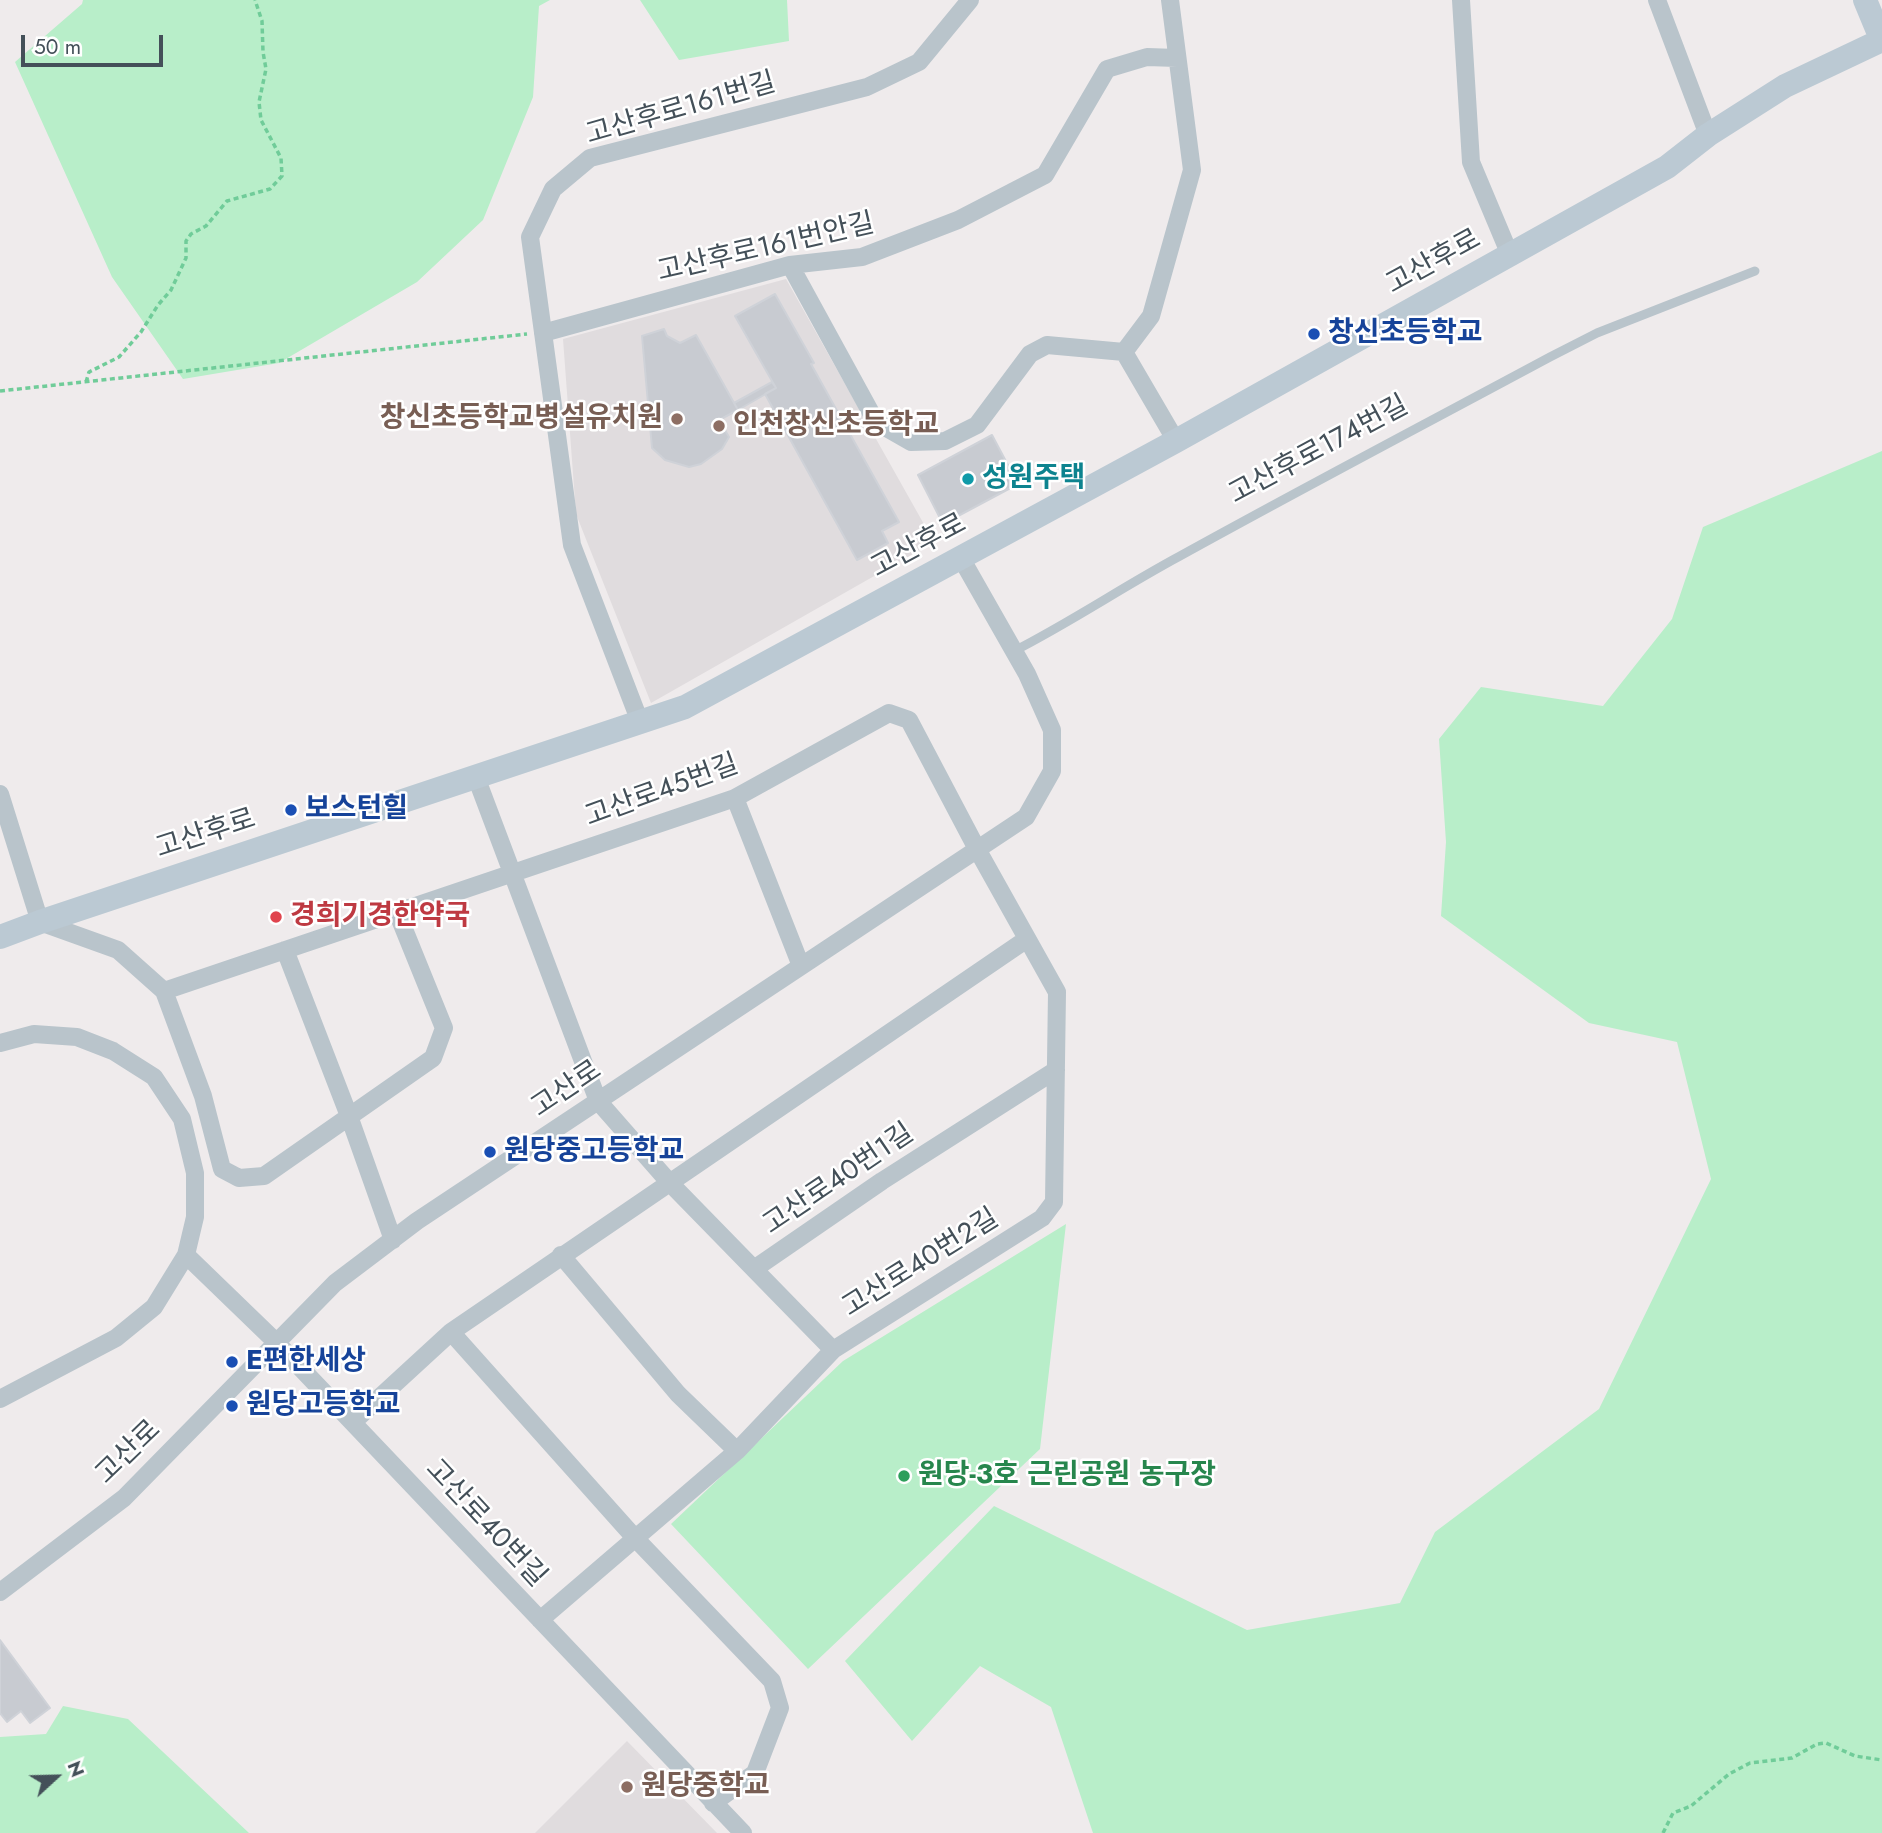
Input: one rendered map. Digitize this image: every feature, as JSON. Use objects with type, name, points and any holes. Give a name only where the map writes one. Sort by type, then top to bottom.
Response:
[{"type":"main road","points":[[1865,0],[1882,40]]},
{"type":"main road","name":"고산후로","points":[[0,937],[685,707],[1176,441],[1667,167],[1708,135],[1785,86],[1882,40]]},
{"type":"street","name":"고산후로161번길","points":[[640,722],[572,545],[530,237],[553,189],[590,158],[867,87],[919,62],[970,0]]},
{"type":"street","points":[[1124,352],[1150,316],[1192,170],[1170,0]]},
{"type":"street","points":[[1461,0],[1471,162],[1510,255]]},
{"type":"street","points":[[1657,0],[1708,135]]},
{"type":"street","name":"고산후로161번안길","points":[[543,332],[790,265],[862,257],[958,220],[1045,175],[1107,69],[1147,57],[1177,58]]},
{"type":"street","points":[[790,265],[876,422],[911,442],[945,442],[977,425],[1030,354],[1048,345],[1124,352]]},
{"type":"street","points":[[1124,352],[1176,441]]},
{"type":"street","points":[[961,558],[1014,651]]},
{"type":"street","name":"고산로","points":[[0,1592],[124,1498],[335,1283],[393,1240],[598,1101],[1026,817],[1052,771],[1052,730],[1014,651]]},
{"type":"street","name":"고산로45번길","points":[[164,991],[735,798],[888,713],[909,720],[977,849]]},
{"type":"street","points":[[476,776],[598,1101]]},
{"type":"street","points":[[0,794],[40,922],[118,950],[164,991],[203,1096],[222,1169],[239,1178],[264,1176],[433,1058],[444,1028],[397,912]]},
{"type":"street","points":[[735,798],[801,966]]},
{"type":"street","name":"고산로40번2길","points":[[540,1620],[737,1451],[834,1350],[1042,1219],[1054,1202],[1056,992],[977,849]]},
{"type":"street","points":[[352,1422],[451,1332],[1027,939]]},
{"type":"street","points":[[285,950],[393,1240]]},
{"type":"street","points":[[0,1043],[34,1034],[77,1037],[113,1051],[154,1077],[182,1119],[195,1173],[195,1217],[186,1255],[154,1307],[116,1338],[0,1399]]},
{"type":"street","name":"고산로40번1길","points":[[598,1101],[669,1182],[754,1269],[882,1181],[1056,1070]]},
{"type":"street","name":"고산로40번길","points":[[186,1255],[276,1342],[743,1833]]},
{"type":"street","points":[[561,1255],[678,1394],[737,1451]]},
{"type":"street","points":[[754,1269],[834,1350]]},
{"type":"street","points":[[451,1332],[635,1538],[772,1681],[780,1708],[755,1773],[713,1803]]},
{"type":"lane","name":"고산후로174번길","points":[[1014,651],[1233,526],[1597,333],[1755,271]]},
{"type":"path","points":[[86,382],[89,372],[120,358],[171,290],[186,258],[186,241],[191,234],[206,226],[228,201],[270,189],[282,176],[281,158],[261,120],[259,102],[266,69],[262,52],[262,21],[255,0]]},
{"type":"path","points":[[0,391],[543,332]]},
{"type":"path","points":[[1663,1833],[1674,1813],[1691,1806],[1729,1774],[1750,1763],[1792,1758],[1818,1744],[1826,1743],[1855,1756],[1882,1760]]},
{"type":"shaded area","name":"인천창신초등학교","points":[[786,279],[934,542],[651,703],[576,514],[563,339]]},
{"type":"shaded area","name":"원당중학교","points":[[627,1741],[717,1833],[535,1833]]},
{"type":"green space","points":[[83,0],[550,0],[539,6],[533,97],[483,220],[417,282],[279,363],[183,379],[112,277],[15,62],[82,4]]},
{"type":"green space","points":[[640,0],[787,0],[789,41],[679,60]]},
{"type":"green space","points":[[1882,451],[1882,1833],[1093,1833],[1051,1707],[980,1666],[912,1741],[845,1661],[994,1506],[1247,1630],[1400,1603],[1435,1532],[1599,1409],[1711,1179],[1677,1042],[1589,1023],[1441,916],[1446,842],[1439,739],[1481,687],[1603,706],[1672,619],[1703,527]]},
{"type":"green space","points":[[1066,1224],[1040,1449],[808,1669],[671,1524],[843,1361]]},
{"type":"green space","points":[[63,1706],[128,1719],[249,1833],[0,1833],[0,1737],[46,1734]]},
{"type":"building","points":[[775,294],[899,522],[882,531],[888,543],[857,560],[765,394],[776,388],[735,316]]},
{"type":"building","points":[[664,329],[667,336],[680,343],[696,335],[738,410],[719,420],[729,437],[722,449],[701,464],[689,467],[665,460],[652,448],[642,336]]},
{"type":"building","points":[[772,382],[776,388],[738,410],[734,403]]},
{"type":"building","name":"성원주택","points":[[992,435],[1018,484],[943,524],[918,475]]},
{"type":"building","points":[[0,1640],[50,1708],[30,1723],[21,1711],[7,1722],[0,1713]]},
{"type":"place","name":"창신초등학교","points":[[1314,334]]},
{"type":"place","name":"창신초등학교병설유치원","points":[[677,419]]},
{"type":"place","name":"인천창신초등학교","points":[[719,426]]},
{"type":"place","name":"성원주택","points":[[968,479]]},
{"type":"place","name":"보스턴힐","points":[[291,810]]},
{"type":"place","name":"경희기경한약국","points":[[276,917]]},
{"type":"place","name":"원당중고등학교","points":[[490,1152]]},
{"type":"place","name":"E편한세상","points":[[232,1362]]},
{"type":"place","name":"원당고등학교","points":[[232,1406]]},
{"type":"place","name":"원당-3호 근린공원 농구장","points":[[904,1476]]},
{"type":"place","name":"원당중학교","points":[[627,1787]]}]
